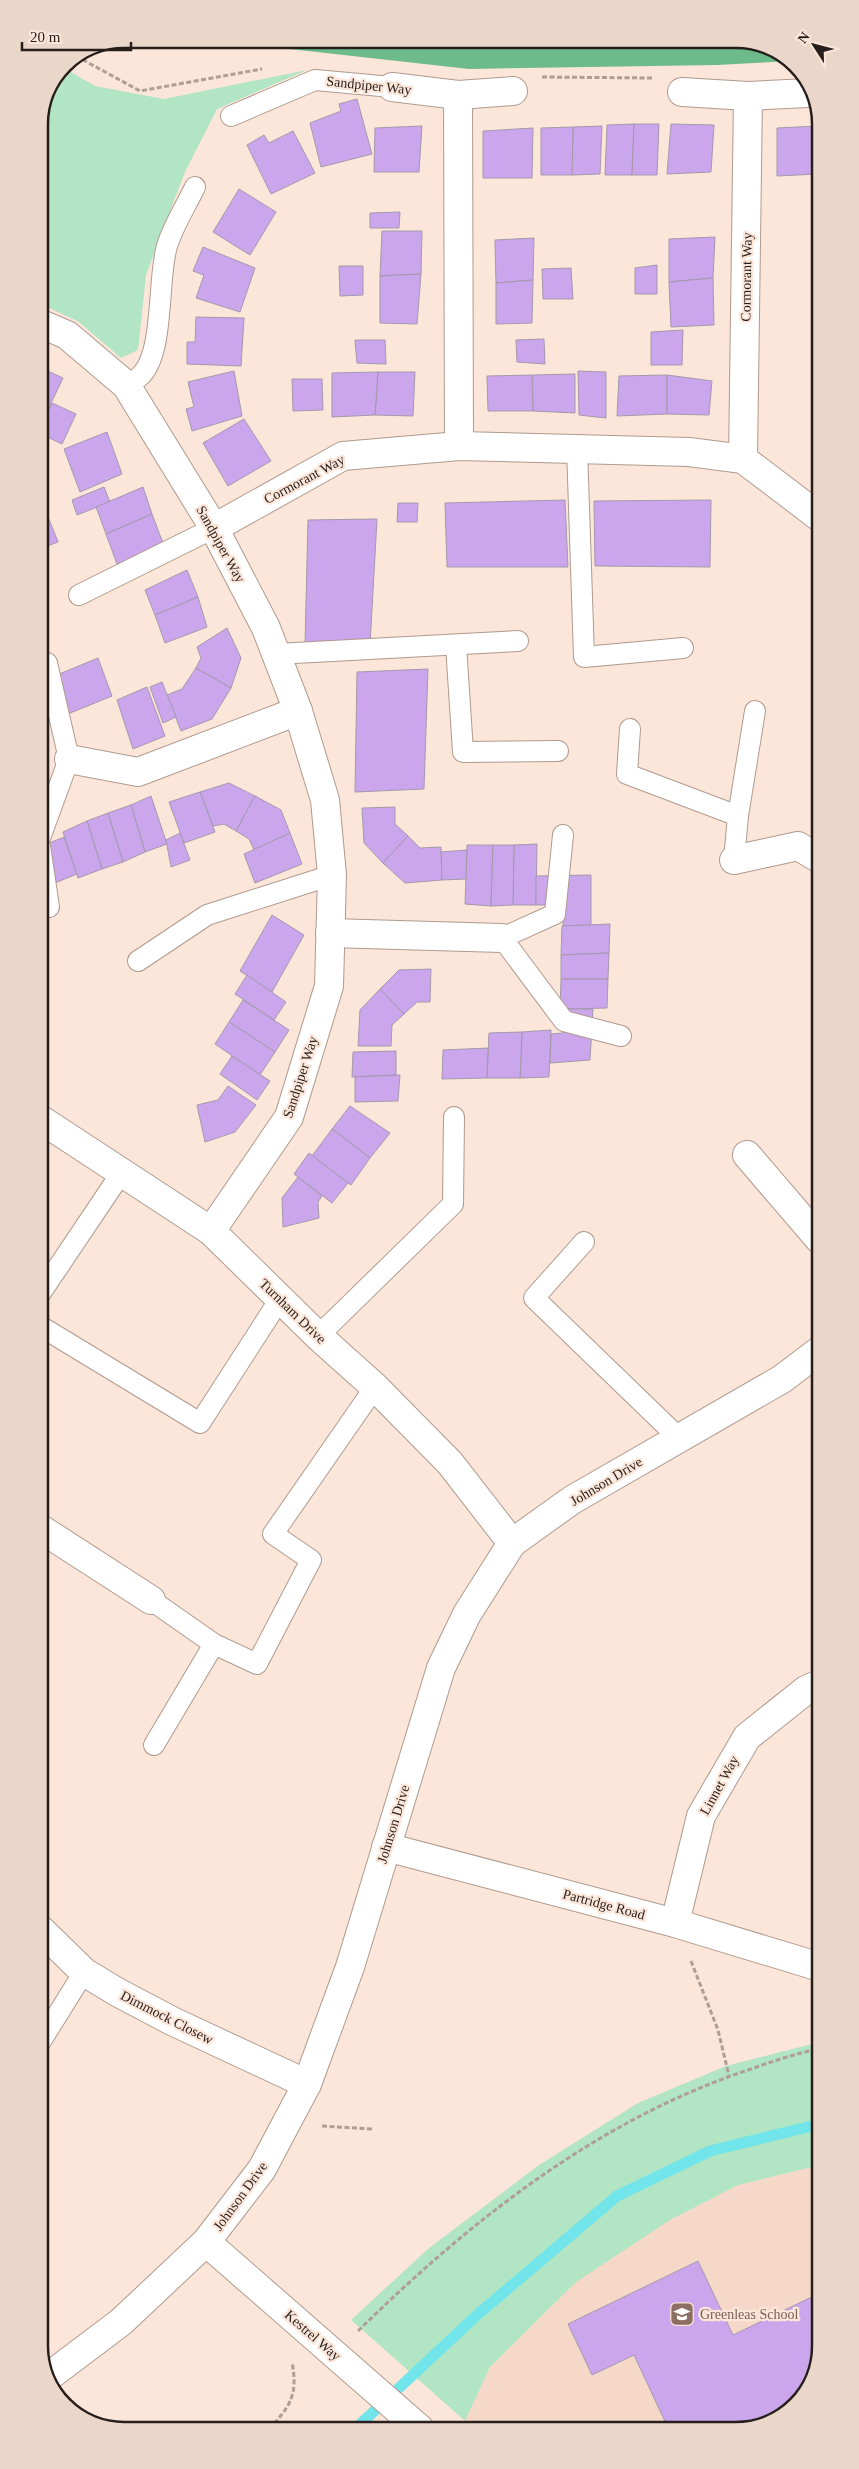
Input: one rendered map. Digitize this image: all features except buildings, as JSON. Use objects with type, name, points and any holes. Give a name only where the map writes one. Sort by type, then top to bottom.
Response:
[{"type":"street","name":"Sandpiper Way","points":[[392,87],[458,95],[523,84]]},
{"type":"street","points":[[671,85],[748,96],[805,93]]},
{"type":"street","points":[[458,95],[459,446]]},
{"type":"street","name":"Cormorant Way","points":[[743,459],[748,96]]},
{"type":"street","name":"Sandpiper Way","points":[[48,327],[66,335],[126,385],[214,528],[266,628],[298,711],[325,800],[332,875],[329,986],[289,1117],[212,1231]]},
{"type":"street","name":"Cormorant Way","points":[[214,528],[343,456],[459,446],[689,452],[743,459],[812,511]]},
{"type":"street","points":[[69,759],[138,772],[298,711]]},
{"type":"street","points":[[734,860],[798,846],[812,854]]},
{"type":"street","points":[[330,933],[502,938]]},
{"type":"street","name":"Turnham Drive","points":[[48,1123],[212,1231],[318,1336],[375,1387],[450,1463],[512,1543]]},
{"type":"street","points":[[746,1155],[812,1231]]},
{"type":"street","name":"Johnson Drive","points":[[53,2373],[122,2322],[206,2242],[262,2169],[287,2124],[308,2084],[350,1967],[441,1668],[467,1614],[512,1543],[572,1500],[782,1379],[812,1356]]},
{"type":"street","points":[[48,1539],[151,1600]]},
{"type":"street","name":"Linnet Way","points":[[687,1927],[701,1816],[746,1737],[812,1687]]},
{"type":"street","name":"Partridge Road","points":[[386,1847],[687,1927],[812,1966]]},
{"type":"street","name":"Dimmock Closew","points":[[48,1937],[84,1972],[172,2021],[308,2084]]},
{"type":"street","name":"Kestrel Way","points":[[206,2242],[411,2421]]},
{"type":"lane","name":"Sandpiper Way","points":[[231,116],[315,80],[392,87]]},
{"type":"lane","points":[[126,385],[140,376],[148,364],[157,337],[160,291],[167,246],[195,186]]},
{"type":"lane","points":[[577,448],[584,657],[683,648]]},
{"type":"lane","points":[[79,595],[214,528]]},
{"type":"lane","points":[[276,654],[518,642]]},
{"type":"lane","points":[[456,645],[462,752],[558,751]]},
{"type":"lane","points":[[48,667],[69,759],[48,816]]},
{"type":"lane","points":[[734,860],[738,816],[755,711]]},
{"type":"lane","points":[[630,728],[627,774],[738,816]]},
{"type":"lane","points":[[563,835],[555,914],[502,938],[564,1021],[621,1036]]},
{"type":"lane","points":[[138,961],[207,915],[332,875]]},
{"type":"lane","points":[[48,900],[49,907]]},
{"type":"lane","points":[[318,1336],[452,1204],[454,1117]]},
{"type":"lane","points":[[48,1282],[122,1172]]},
{"type":"lane","points":[[584,1242],[534,1298],[679,1438]]},
{"type":"lane","points":[[48,1331],[200,1424],[280,1299]]},
{"type":"lane","points":[[151,1600],[214,1644],[256,1664],[311,1560],[273,1534],[375,1387]]},
{"type":"lane","points":[[154,1745],[214,1644]]},
{"type":"lane","points":[[48,2030],[84,1972]]},
{"type":"path","points":[[523,84],[671,85]]},
{"type":"path","points":[[687,1927],[690,1964],[718,2030],[729,2076]]},
{"type":"path","points":[[344,2362],[446,2248],[516,2194],[587,2145],[657,2106],[729,2076],[812,2050]]},
{"type":"path","points":[[287,2124],[372,2129]]},
{"type":"path","points":[[277,2421],[286,2412],[296,2384],[291,2359],[312,2335]]},
{"type":"shaded area","name":"Greenleas School","points":[[812,2167],[812,2345],[810,2360],[804,2379],[796,2392],[778,2409],[755,2419],[735,2422],[465,2422],[490,2367],[575,2282],[670,2220],[738,2185]]},
{"type":"green space","points":[[281,48],[740,48],[764,53],[780,62],[717,65],[469,69]]},
{"type":"green space","points":[[307,70],[217,109],[184,174],[146,275],[138,350],[121,358],[79,322],[48,307],[48,124],[49,109],[60,81],[69,71],[95,86],[164,99]]},
{"type":"green space","points":[[812,2044],[812,2167],[738,2185],[670,2220],[576,2282],[490,2367],[465,2421],[351,2320],[429,2248],[539,2165],[638,2103],[726,2066]]},
{"type":"waterway","points":[[363,2421],[477,2315],[617,2196],[710,2151],[812,2126]]},
{"type":"place","name":"Greenleas School","points":[[682,2314]]}]
